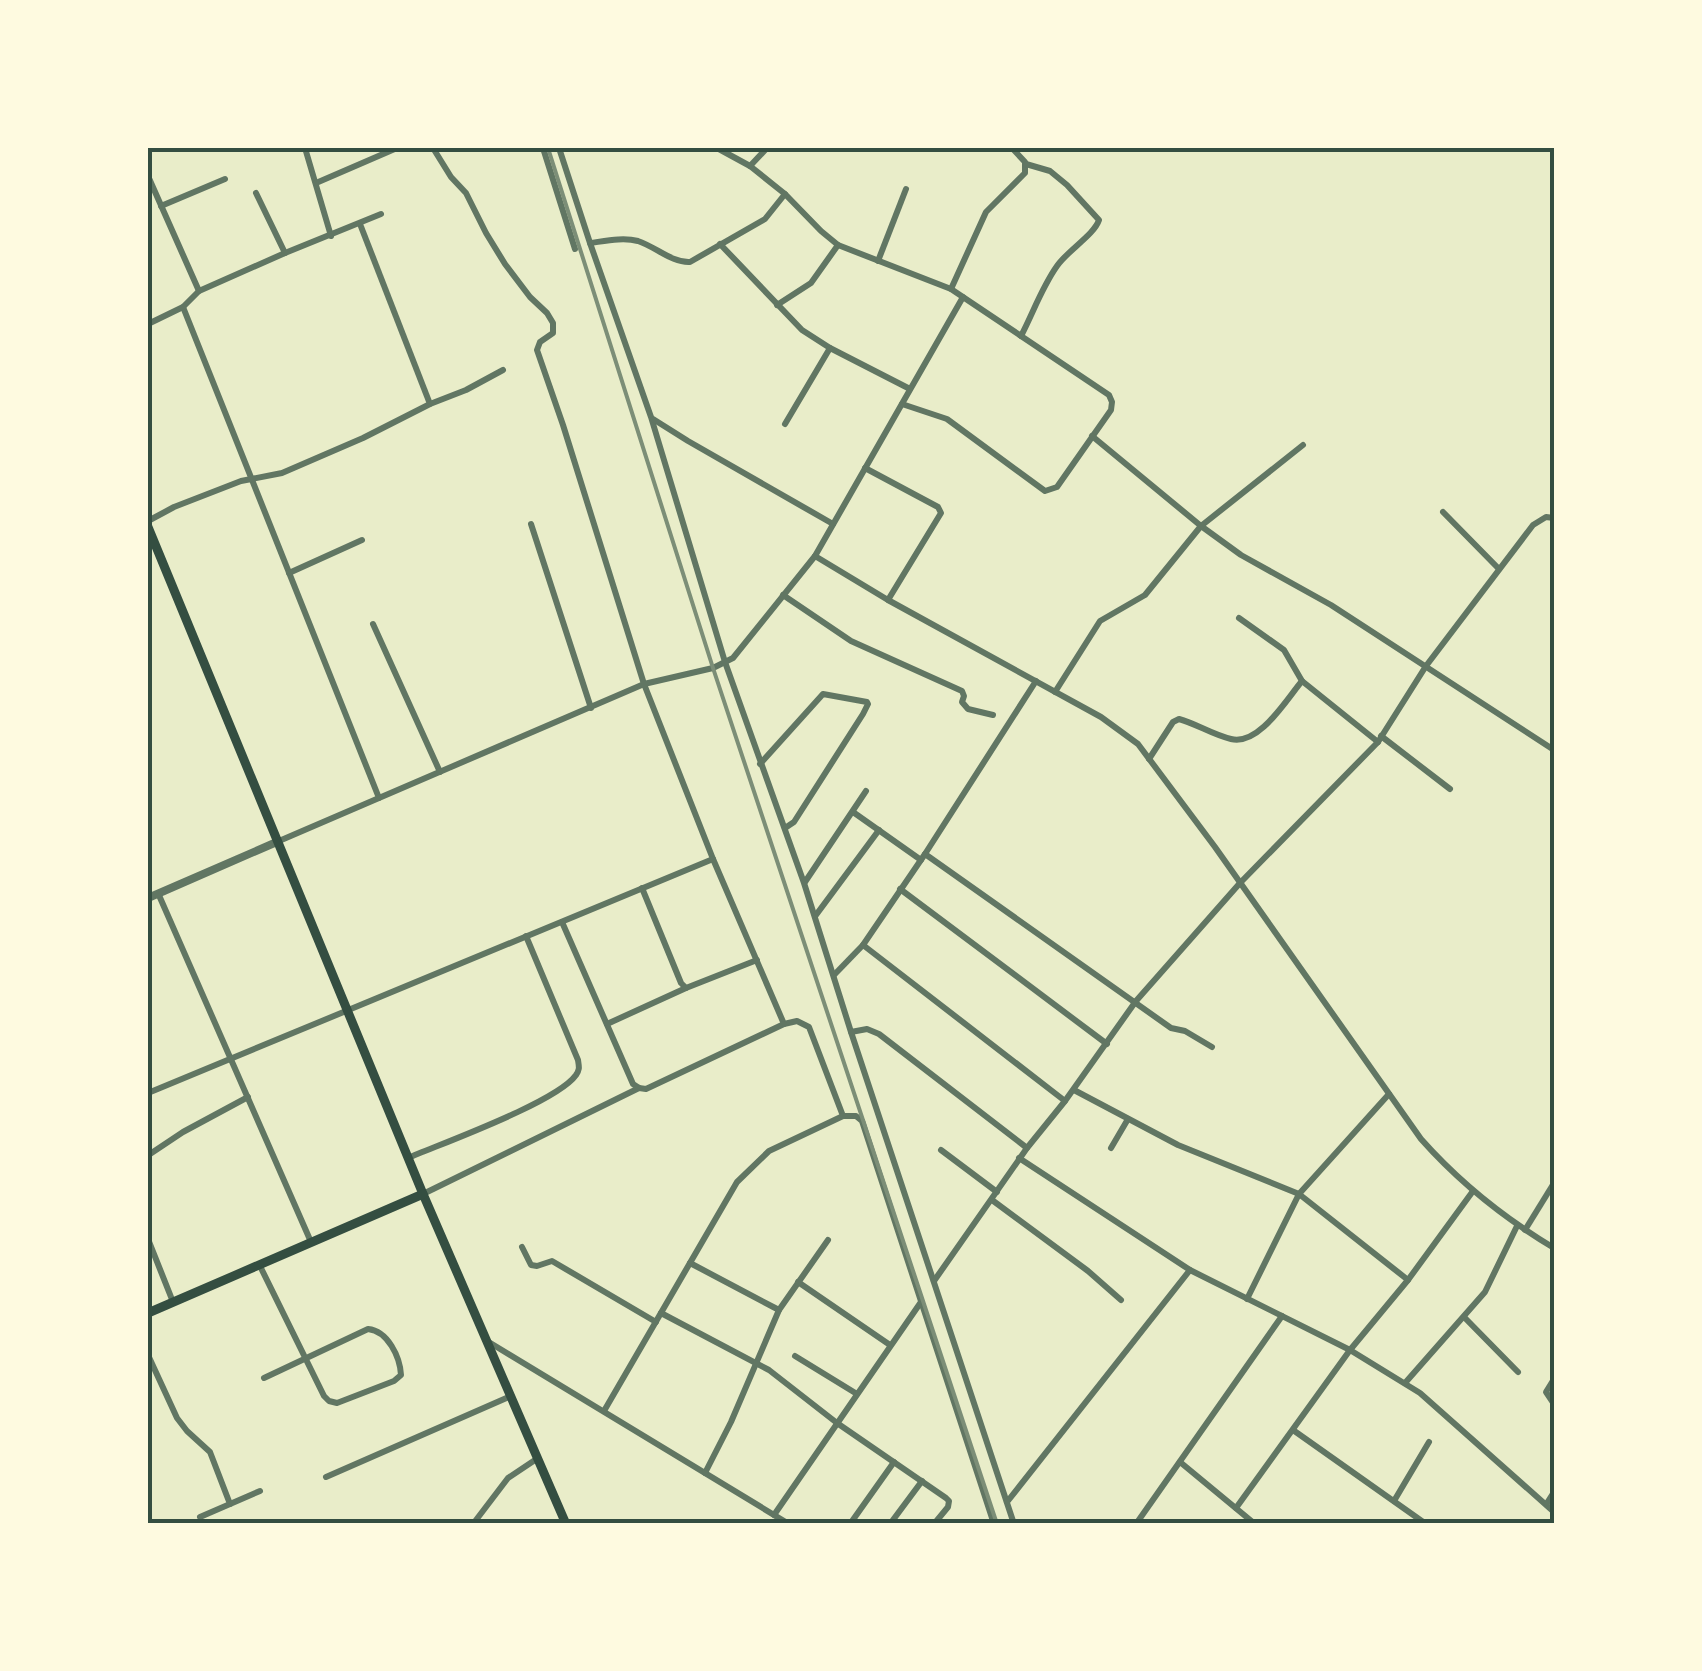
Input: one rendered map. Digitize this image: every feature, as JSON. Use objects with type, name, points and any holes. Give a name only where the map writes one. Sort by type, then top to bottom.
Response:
[{"type":"main road","points":[[148,528],[423,1194],[566,1524]]},
{"type":"main road","points":[[148,1313],[423,1194]]},
{"type":"street","points":[[305,148],[332,236]]},
{"type":"street","points":[[316,184],[398,148]]},
{"type":"street","points":[[433,148],[466,193],[496,251],[552,323],[553,332],[540,342],[537,350],[644,684],[712,859],[784,1024]]},
{"type":"street","points":[[543,148],[575,249]]},
{"type":"street","points":[[559,148],[651,418],[724,662],[804,882],[1014,1524]]},
{"type":"street","points":[[716,148],[750,166],[786,194],[838,245],[951,289],[1109,395],[1112,402],[1111,410],[1057,487],[1045,491],[947,420],[902,404]]},
{"type":"street","points":[[750,166],[766,148]]},
{"type":"street","points":[[1012,148],[1026,164],[1050,171],[1099,220],[1096,228],[1068,250],[1054,270],[1021,336]]},
{"type":"street","points":[[951,289],[986,212],[1025,172],[1026,164]]},
{"type":"street","points":[[148,176],[198,291]]},
{"type":"street","points":[[160,206],[225,179]]},
{"type":"street","points":[[878,261],[906,189]]},
{"type":"street","points":[[256,192],[285,253]]},
{"type":"street","points":[[590,243],[636,240],[685,263],[764,219],[786,194]]},
{"type":"street","points":[[148,324],[183,307],[198,291],[381,214]]},
{"type":"street","points":[[360,224],[430,404]]},
{"type":"street","points":[[720,244],[802,330],[910,390]]},
{"type":"street","points":[[778,305],[811,283],[838,245]]},
{"type":"street","points":[[148,898],[644,684],[713,668],[733,658],[814,556],[963,297]]},
{"type":"street","points":[[183,307],[379,798]]},
{"type":"street","points":[[785,424],[830,348]]},
{"type":"street","points":[[148,528],[174,507],[241,481],[282,473],[504,370]]},
{"type":"street","points":[[651,418],[833,524]]},
{"type":"street","points":[[1092,436],[1241,555],[1331,605],[1554,750]]},
{"type":"street","points":[[1056,692],[1100,621],[1145,596],[1201,526],[1303,446]]},
{"type":"street","points":[[865,468],[938,507],[940,513],[888,600]]},
{"type":"street","points":[[1443,512],[1500,569]]},
{"type":"street","points":[[934,1282],[1019,1158],[1066,1101],[1136,1001],[1240,883],[1379,739],[1426,666],[1533,525],[1546,517],[1554,518]]},
{"type":"street","points":[[531,524],[591,708]]},
{"type":"street","points":[[289,573],[362,540]]},
{"type":"street","points":[[814,556],[1100,717],[1138,744],[1421,1139],[1473,1191],[1516,1226],[1554,1248]]},
{"type":"street","points":[[783,595],[851,641],[962,691],[962,702],[968,708],[993,715]]},
{"type":"street","points":[[1239,618],[1284,650],[1302,681],[1450,789]]},
{"type":"street","points":[[372,624],[440,772]]},
{"type":"street","points":[[834,975],[863,945],[1036,680]]},
{"type":"street","points":[[1149,759],[1179,719],[1238,741],[1257,734],[1302,681]]},
{"type":"street","points":[[760,764],[822,694],[867,702],[794,822],[785,828]]},
{"type":"street","points":[[804,882],[866,791]]},
{"type":"street","points":[[852,812],[957,878],[1172,1028],[1212,1047]]},
{"type":"street","points":[[815,916],[879,830]]},
{"type":"street","points":[[148,1093],[712,859]]},
{"type":"street","points":[[642,888],[686,988]]},
{"type":"street","points":[[899,889],[1107,1044]]},
{"type":"street","points":[[158,893],[311,1242]]},
{"type":"street","points":[[562,922],[633,1084],[646,1089],[797,1021],[809,1027],[843,1116]]},
{"type":"street","points":[[408,1158],[516,1113],[576,1076],[578,1060],[526,936]]},
{"type":"street","points":[[863,945],[1066,1101]]},
{"type":"street","points":[[607,1024],[757,960]]},
{"type":"street","points":[[851,1032],[861,1029],[879,1034],[1027,1148]]},
{"type":"street","points":[[423,1194],[639,1088]]},
{"type":"street","points":[[1074,1090],[1178,1146],[1299,1194],[1408,1280]]},
{"type":"street","points":[[1247,1299],[1299,1194],[1389,1094]]},
{"type":"street","points":[[150,1154],[248,1098]]},
{"type":"street","points":[[604,1412],[737,1182],[769,1152],[843,1116],[856,1116],[862,1121],[994,1524]]},
{"type":"street","points":[[1111,1148],[1128,1119]]},
{"type":"street","points":[[941,1150],[1121,1300]]},
{"type":"street","points":[[1019,1158],[1190,1270],[1350,1350],[1420,1393],[1554,1512]]},
{"type":"street","points":[[1525,1230],[1554,1183]]},
{"type":"street","points":[[1236,1524],[1239,1511],[1293,1430],[1473,1191]]},
{"type":"street","points":[[1405,1384],[1486,1292],[1516,1226]]},
{"type":"street","points":[[148,1239],[173,1302]]},
{"type":"street","points":[[706,1473],[779,1310],[828,1240]]},
{"type":"street","points":[[522,1248],[534,1266],[552,1261],[656,1322]]},
{"type":"street","points":[[690,1263],[779,1310]]},
{"type":"street","points":[[260,1266],[306,1358],[324,1396],[333,1404],[401,1375],[390,1346],[377,1330],[368,1329],[306,1358],[264,1378]]},
{"type":"street","points":[[1007,1502],[1190,1270]]},
{"type":"street","points":[[798,1282],[890,1346]]},
{"type":"street","points":[[774,1515],[922,1302]]},
{"type":"street","points":[[661,1312],[770,1370],[837,1424],[949,1501],[934,1524]]},
{"type":"street","points":[[1136,1524],[1282,1316]]},
{"type":"street","points":[[1464,1316],[1518,1372]]},
{"type":"street","points":[[486,1340],[789,1524]]},
{"type":"street","points":[[148,1354],[176,1418],[210,1452],[230,1504]]},
{"type":"street","points":[[794,1356],[857,1394]]},
{"type":"street","points":[[1554,1379],[1546,1392],[1554,1404]]},
{"type":"street","points":[[326,1477],[510,1396]]},
{"type":"street","points":[[1293,1430],[1426,1524]]},
{"type":"street","points":[[1394,1502],[1429,1442]]},
{"type":"street","points":[[474,1524],[508,1478],[538,1458]]},
{"type":"street","points":[[850,1524],[894,1462]]},
{"type":"street","points":[[1180,1462],[1255,1524]]},
{"type":"street","points":[[890,1524],[922,1481]]},
{"type":"street","points":[[200,1517],[260,1491]]},
{"type":"street","points":[[1547,1503],[1554,1492]]},
{"type":"railway","points":[[548,148],[713,668],[997,1524]]}]
